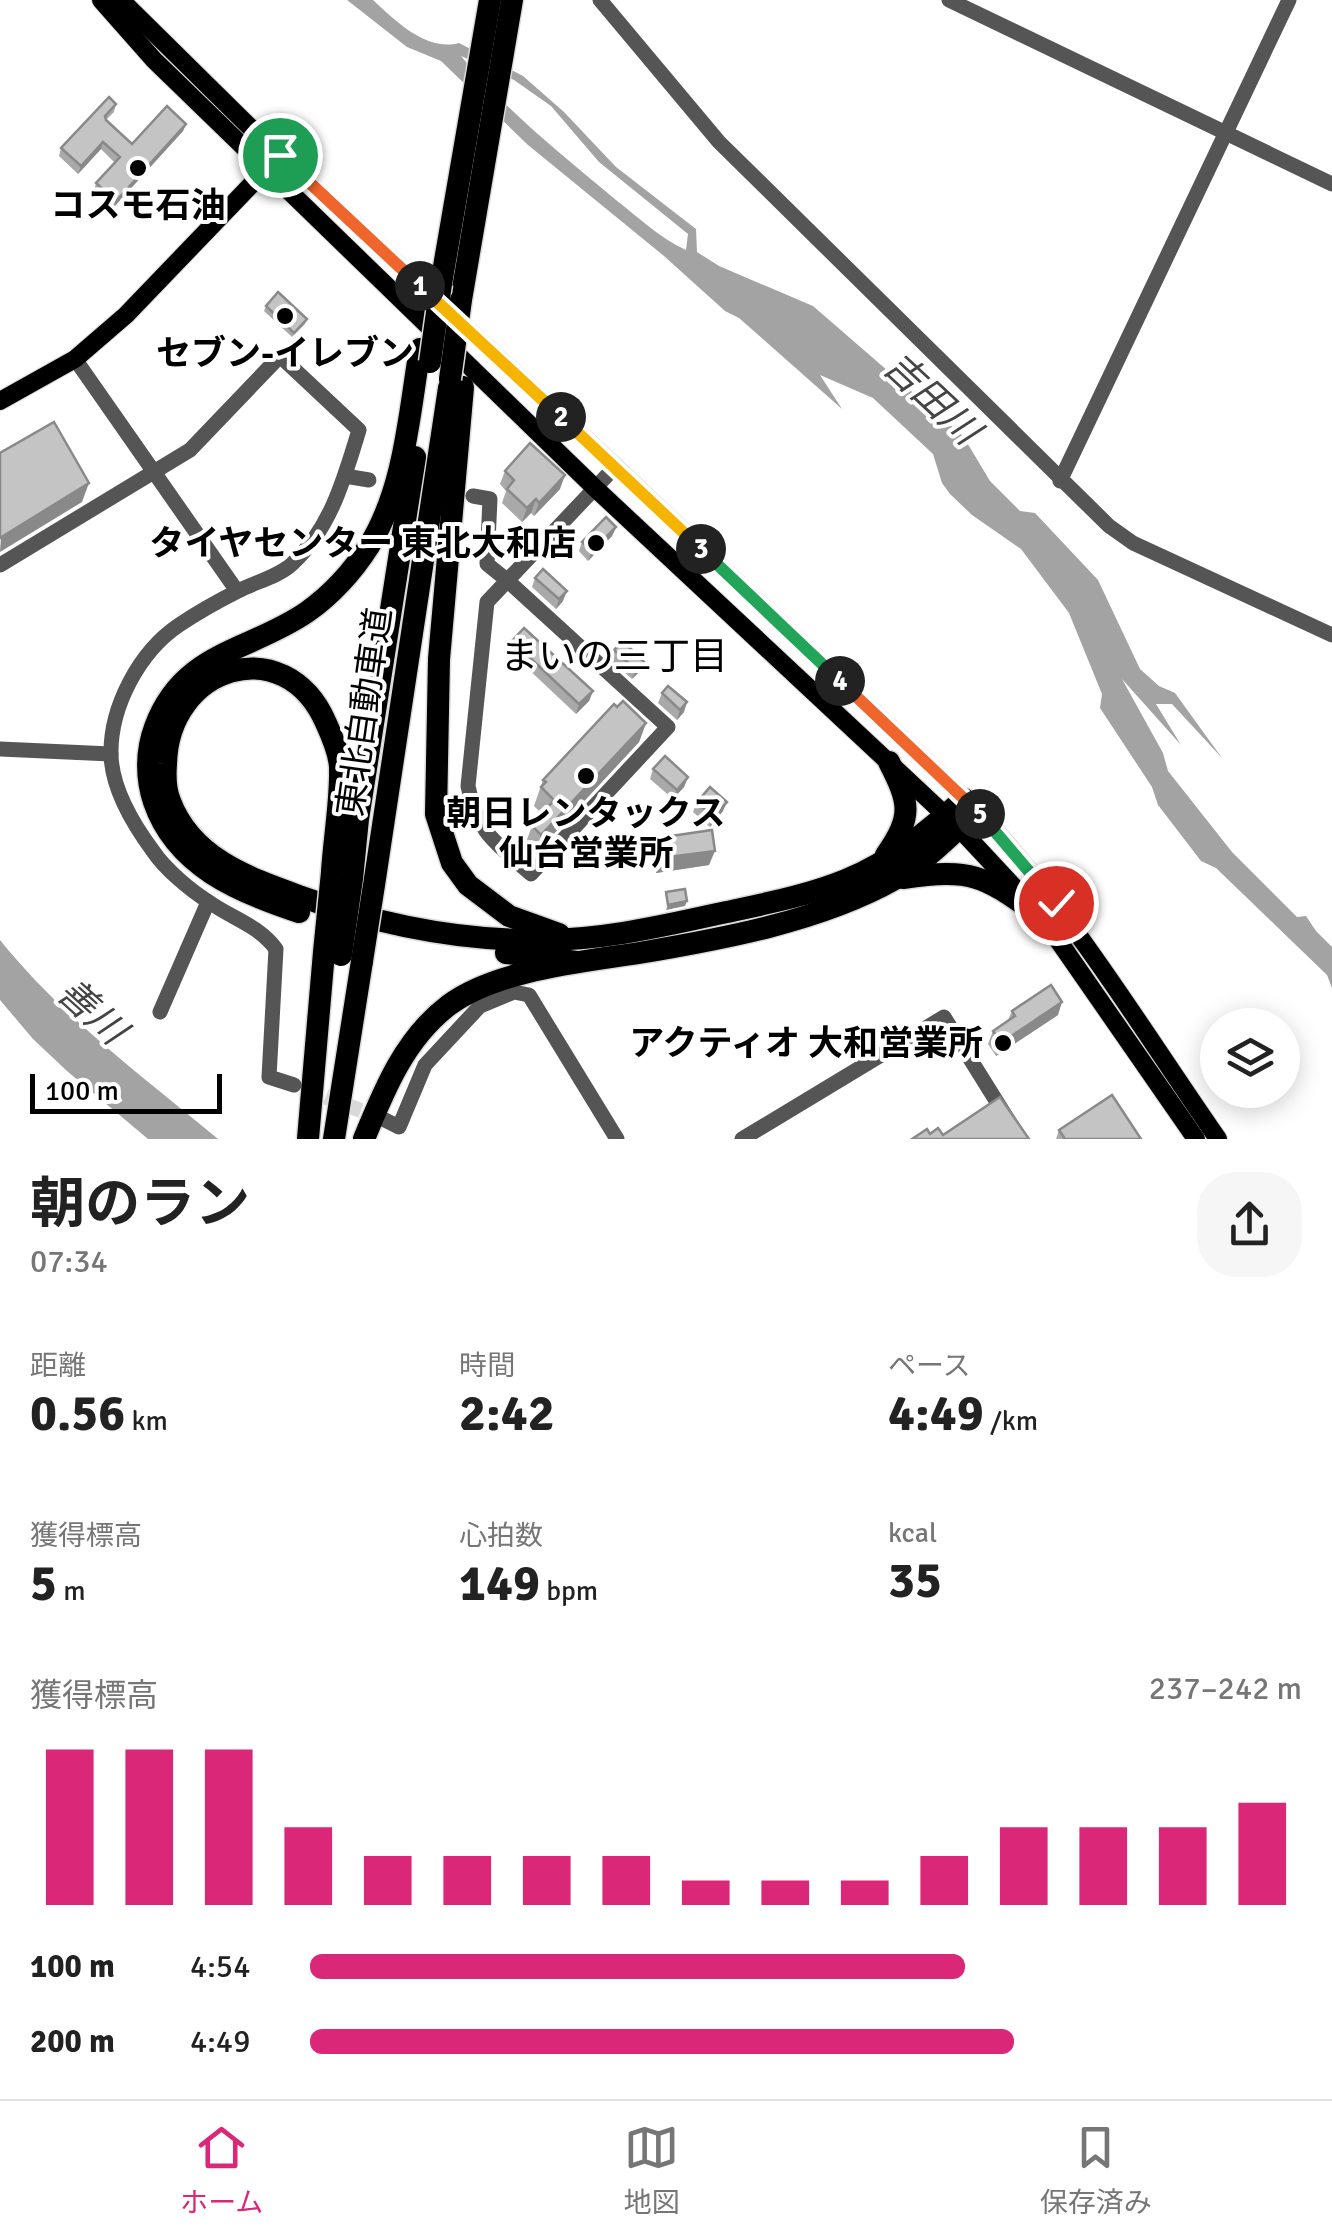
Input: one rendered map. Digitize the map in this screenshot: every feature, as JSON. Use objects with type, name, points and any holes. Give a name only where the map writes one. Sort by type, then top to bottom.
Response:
[{"type":"highway","name":"東北自動車道","points":[[311,1139],[342,956],[436,278],[463,151],[504,4]]},
{"type":"highway","name":"東北自動車道","points":[[352,879],[457,383],[504,4]]},
{"type":"highway","points":[[425,355],[394,490],[368,546],[326,598],[303,615],[196,668],[173,690],[151,737],[151,792],[160,819],[190,858],[256,898],[399,938],[577,962]]},
{"type":"highway","points":[[457,383],[439,660],[436,814],[452,864],[485,901],[509,916],[572,938]]},
{"type":"highway","points":[[342,956],[352,879],[340,765],[321,710],[304,689],[264,669],[246,668],[202,684],[174,721],[166,743],[166,791],[177,819],[194,841],[224,864],[317,902],[409,927],[490,938],[572,938],[629,932],[760,905],[888,871],[975,876],[994,884],[1042,917]]},
{"type":"highway","points":[[888,871],[907,815],[903,789],[890,762]]},
{"type":"highway","points":[[364,1139],[410,1044],[450,1004],[476,990],[577,962],[681,946],[837,906],[888,871],[928,832],[952,821],[970,805]]},
{"type":"highway","name":"東北自動車道","points":[[334,1139],[342,956]]},
{"type":"main road","points":[[102,0],[154,60],[615,467],[970,805],[1021,858],[1092,950],[1218,1139]]},
{"type":"main road","points":[[120,0],[273,162],[596,488],[952,821],[1042,917],[1196,1139]]},
{"type":"main road","points":[[0,401],[75,359],[161,282],[273,162]]},
{"type":"street","points":[[600,0],[719,142],[1108,526],[1132,543],[1332,635]]},
{"type":"street","points":[[948,0],[1332,184]]},
{"type":"street","points":[[1060,481],[1289,0]]},
{"type":"street","points":[[0,565],[190,450],[280,356],[358,430],[330,514],[289,567],[237,591],[176,627],[149,651],[118,710],[111,754],[114,776],[130,816],[156,856],[208,902],[264,932],[276,949],[269,1077],[294,1085]]},
{"type":"street","points":[[75,359],[237,591]]},
{"type":"street","points":[[473,496],[490,499],[487,564],[508,581],[668,728],[532,874],[488,835],[474,814],[468,786],[487,602],[508,581],[615,467]]},
{"type":"street","points":[[345,476],[369,480]]},
{"type":"street","points":[[0,750],[111,754]]},
{"type":"street","points":[[160,1012],[208,902]]},
{"type":"street","points":[[385,1120],[398,1128],[425,1065],[480,1006],[514,992],[530,995],[617,1139]]},
{"type":"street","points":[[742,1139],[944,1017],[1020,1139]]},
{"type":"shaded area","name":"吉田川","points":[[347,0],[373,0],[423,39],[447,45],[459,43],[523,76],[616,167],[696,229],[697,252],[719,266],[813,306],[963,436],[990,481],[1020,511],[1035,513],[1098,580],[1140,669],[1159,686],[1175,693],[1222,758],[1172,704],[1156,704],[1181,745],[1122,679],[1163,753],[1168,771],[1232,852],[1297,917],[1306,916],[1332,947],[1332,988],[1327,975],[1216,868],[1201,861],[1158,805],[1152,787],[1100,708],[1102,694],[1069,613],[1021,549],[972,515],[950,494],[942,483],[933,454],[873,398],[820,375],[842,409],[739,318],[725,311],[528,145],[441,61],[407,47]],"holes":[[[461,56],[514,80],[551,106],[599,162],[688,234],[686,250],[650,227],[555,149],[496,95]]]},
{"type":"shaded area","points":[[0,940],[76,1020],[218,1139],[148,1139],[67,1071],[0,1000]]},
{"type":"building","points":[[109,97],[116,104],[106,120],[132,144],[167,106],[186,124],[116,201],[96,183],[120,157],[103,142],[81,166],[61,148]]},
{"type":"building","points":[[278,292],[307,319],[294,333],[266,306]]},
{"type":"building","points":[[54,422],[89,483],[0,538],[0,453]]},
{"type":"building","points":[[530,443],[565,475],[539,503],[536,499],[527,508],[507,489],[514,480],[505,471]]},
{"type":"building","points":[[606,517],[616,527],[592,551],[582,542]]},
{"type":"building","points":[[543,569],[567,591],[559,599],[535,578]]},
{"type":"building","points":[[524,628],[593,691],[579,704],[512,641]]},
{"type":"building","points":[[623,641],[644,662],[636,670],[614,650]]},
{"type":"building","points":[[668,686],[687,702],[680,710],[662,693]]},
{"type":"building","points":[[623,701],[646,723],[541,835],[532,826],[554,800],[541,787],[546,782],[543,780],[614,704],[617,707]]},
{"type":"building","points":[[665,756],[688,777],[677,790],[653,769]]},
{"type":"building","points":[[710,787],[727,802],[713,817],[697,802]]},
{"type":"building","points":[[712,830],[715,851],[661,858],[657,838]]},
{"type":"building","points":[[685,889],[687,901],[668,905],[666,892]]},
{"type":"building","points":[[1051,985],[1062,1002],[1001,1043],[993,1031],[1015,1016],[1012,1011]]},
{"type":"building","points":[[1112,1095],[1141,1139],[1065,1139],[1059,1130]]},
{"type":"building","points":[[1000,1097],[1029,1139],[912,1139],[927,1129],[930,1134],[938,1128],[943,1135]]},
{"type":"tunnel","points":[[304,1089],[381,1118]]},
{"type":"place","name":"コスモ石油","points":[[138,168]]},
{"type":"place","name":"セブン-イレブン","points":[[285,316]]},
{"type":"place","name":"タイヤセンター 東北大和店","points":[[596,543]]},
{"type":"place","name":"朝日レンタックス 仙台営業所","points":[[586,776]]},
{"type":"place","name":"アクティオ 大和営業所","points":[[1003,1043]]},
{"type":"district","name":"まいの三丁目","points":[[614,656]]},
{"type":"route","points":[[280,155],[977,811],[1056,903]]},
{"type":"water label","name":"善川","points":[[92,1011]]}]
